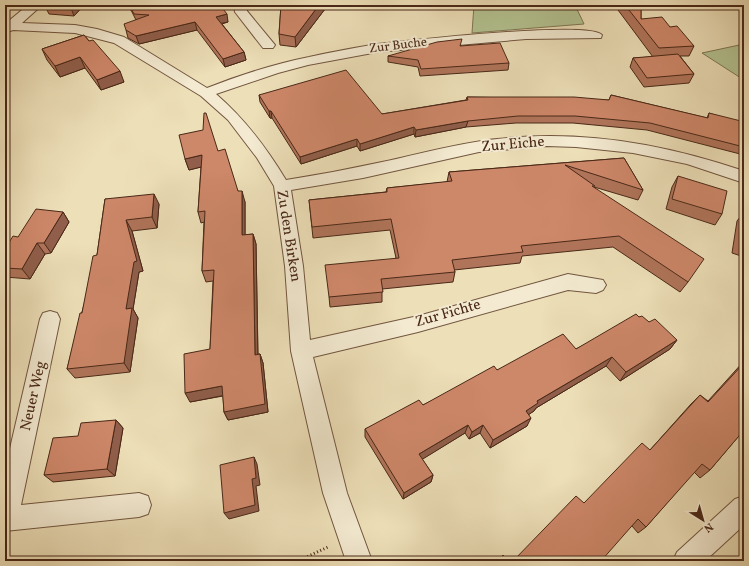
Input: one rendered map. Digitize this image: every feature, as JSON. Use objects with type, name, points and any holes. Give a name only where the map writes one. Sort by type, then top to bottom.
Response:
[{"type":"street","points":[[8,27],[36,5]]},
{"type":"street","points":[[240,5],[240,12],[268,46]]},
{"type":"street","name":"Zu den Birken","points":[[8,27],[75,29],[97,33],[119,40],[206,93],[233,117],[259,149],[282,186],[294,266],[301,351],[335,493],[359,561]]},
{"type":"street","name":"Zur Buche","points":[[206,93],[228,84],[266,72],[338,54],[406,44],[470,39],[566,32],[596,35]]},
{"type":"street","name":"Zur Eiche","points":[[282,186],[362,172],[448,152],[517,142],[587,141],[647,149],[713,165],[744,177]]},
{"type":"street","name":"Zur Fichte","points":[[301,351],[418,324],[510,296],[568,282],[596,285]]},
{"type":"street","name":"Neuer Weg","points":[[50,319],[6,519],[139,506]]},
{"type":"street","points":[[686,561],[744,508]]},
{"type":"path","points":[[298,561],[350,537]]},
{"type":"green space","points":[[474,5],[575,5],[584,24],[472,33]]},
{"type":"green space","points":[[744,44],[744,80],[702,53]]},
{"type":"building","points":[[74,5],[71,8],[45,6]]},
{"type":"building","points":[[129,5],[220,5],[227,14],[216,17],[244,52],[223,59],[195,22],[136,36],[126,30],[124,24],[149,15],[134,14]]},
{"type":"building","points":[[281,5],[319,5],[295,37],[279,34]]},
{"type":"building","points":[[625,5],[641,5],[641,19],[662,17],[670,27],[677,26],[694,46],[659,48]]},
{"type":"building","points":[[84,35],[89,41],[93,40],[120,71],[97,80],[80,57],[55,66],[42,49]]},
{"type":"building","points":[[462,39],[460,46],[500,43],[509,63],[421,69],[418,60],[388,56],[437,42]]},
{"type":"building","points":[[678,54],[694,74],[647,78],[633,58]]},
{"type":"building","points":[[346,70],[382,114],[468,100],[467,97],[574,97],[609,100],[611,95],[708,118],[709,113],[741,121],[740,124],[744,125],[744,147],[650,123],[575,116],[518,116],[468,121],[416,130],[414,127],[360,144],[357,139],[300,157],[259,95]]},
{"type":"building","points":[[204,113],[206,113],[218,151],[225,149],[238,191],[242,191],[242,235],[253,234],[255,355],[260,354],[265,404],[224,412],[222,386],[185,393],[184,354],[210,349],[214,270],[202,271],[205,211],[198,212],[202,155],[185,159],[179,135],[203,130]]},
{"type":"building","points":[[624,158],[643,190],[565,165],[595,186],[592,186],[704,259],[688,282],[619,236],[521,246],[523,252],[452,260],[455,272],[381,279],[383,292],[329,297],[325,265],[399,258],[391,219],[312,227],[309,200],[387,192],[387,188],[452,181],[449,172]]},
{"type":"building","points":[[678,176],[727,191],[722,214],[672,199]]},
{"type":"building","points":[[154,194],[152,217],[126,220],[137,261],[134,262],[126,309],[132,308],[124,363],[67,369],[80,313],[82,313],[93,256],[97,255],[105,199]]},
{"type":"building","points":[[36,209],[63,212],[44,243],[37,243],[22,269],[5,268],[5,249],[13,236],[18,237]]},
{"type":"building","points":[[744,218],[744,243],[740,242]]},
{"type":"building","points":[[636,314],[639,317],[642,316],[649,322],[655,319],[677,340],[626,372],[612,357],[537,401],[538,403],[526,411],[531,418],[493,440],[483,425],[472,432],[468,425],[419,454],[433,475],[404,493],[365,429],[419,400],[423,405],[494,366],[497,370],[563,334],[576,349]]},
{"type":"building","points":[[744,363],[744,430],[710,470],[702,464],[646,527],[638,519],[601,561],[513,561],[576,496],[584,503],[642,443],[650,450],[700,395],[708,402]]},
{"type":"building","points":[[116,420],[107,469],[44,475],[53,438],[78,436],[81,423]]},
{"type":"building","points":[[254,457],[256,478],[252,479],[255,505],[224,513],[220,465]]},
{"type":"building","points":[[503,555],[508,561],[497,561]]}]
